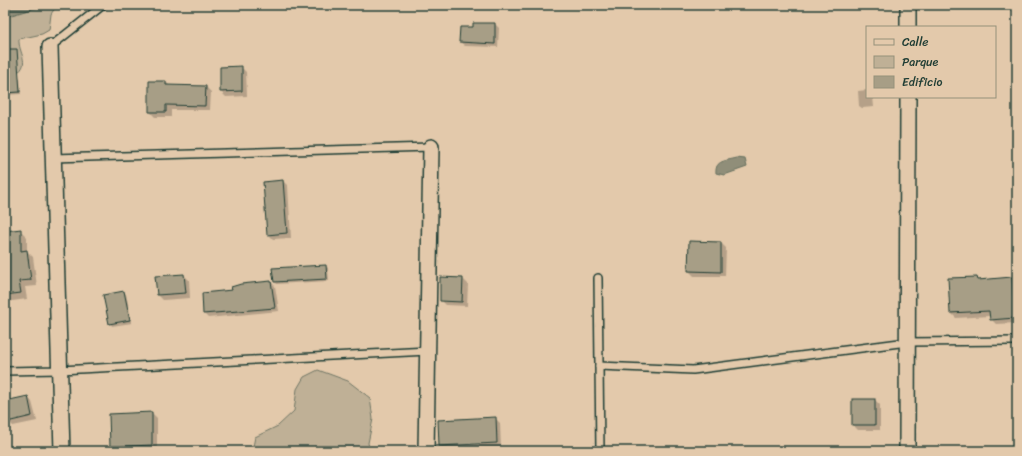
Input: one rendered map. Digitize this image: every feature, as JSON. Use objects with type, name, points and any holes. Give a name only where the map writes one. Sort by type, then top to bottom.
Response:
[{"type":"street","points":[[908,5],[908,26]]},
{"type":"street","points":[[50,47],[62,451]]},
{"type":"street","points":[[907,451],[908,98]]},
{"type":"street","points":[[426,451],[431,147]]},
{"type":"lane","points":[[50,47],[103,5]]},
{"type":"lane","points":[[53,158],[431,147]]},
{"type":"lane","points":[[598,278],[600,451]]},
{"type":"lane","points":[[599,366],[693,370],[907,342],[1017,341]]},
{"type":"lane","points":[[5,371],[60,370],[428,351]]},
{"type":"green space","points":[[5,5],[57,5],[51,14],[49,30],[42,34],[19,39],[24,62],[21,69],[17,73],[5,70]]},
{"type":"green space","points":[[318,370],[348,381],[370,398],[373,419],[368,443],[370,451],[252,451],[255,437],[278,426],[294,411],[297,389],[304,377]]},
{"type":"shaded area","points":[[5,5],[45,5],[5,17]]},
{"type":"shaded area","points":[[737,158],[745,159],[747,167],[724,175],[716,173],[719,163]]},
{"type":"building","points":[[473,23],[495,23],[495,44],[459,42],[460,27],[473,27]]},
{"type":"building","points":[[5,49],[17,49],[20,92],[5,93]]},
{"type":"building","points":[[242,66],[242,91],[220,92],[220,67]]},
{"type":"building","points":[[149,81],[166,81],[166,85],[206,86],[205,106],[166,105],[166,112],[149,112]]},
{"type":"building","points":[[283,180],[287,233],[267,235],[263,182]]},
{"type":"building","points":[[21,229],[21,251],[27,250],[31,280],[19,281],[21,293],[5,295],[5,231]]},
{"type":"building","points":[[689,241],[721,242],[721,272],[688,271]]},
{"type":"building","points":[[326,265],[327,279],[274,282],[272,268]]},
{"type":"building","points":[[184,274],[186,293],[157,295],[155,276]]},
{"type":"building","points":[[440,277],[463,278],[462,302],[440,301]]},
{"type":"building","points":[[977,277],[978,280],[1012,277],[1015,318],[990,320],[989,311],[950,313],[948,278]]},
{"type":"building","points":[[271,281],[275,308],[203,314],[202,293],[232,290],[231,287],[241,284]]},
{"type":"building","points":[[124,291],[130,320],[109,324],[103,295]]},
{"type":"building","points":[[28,396],[32,416],[7,422],[5,401]]},
{"type":"building","points":[[852,399],[875,399],[875,425],[852,425]]},
{"type":"building","points":[[152,412],[152,445],[110,447],[109,414]]},
{"type":"building","points":[[496,417],[497,443],[439,446],[438,420]]}]
